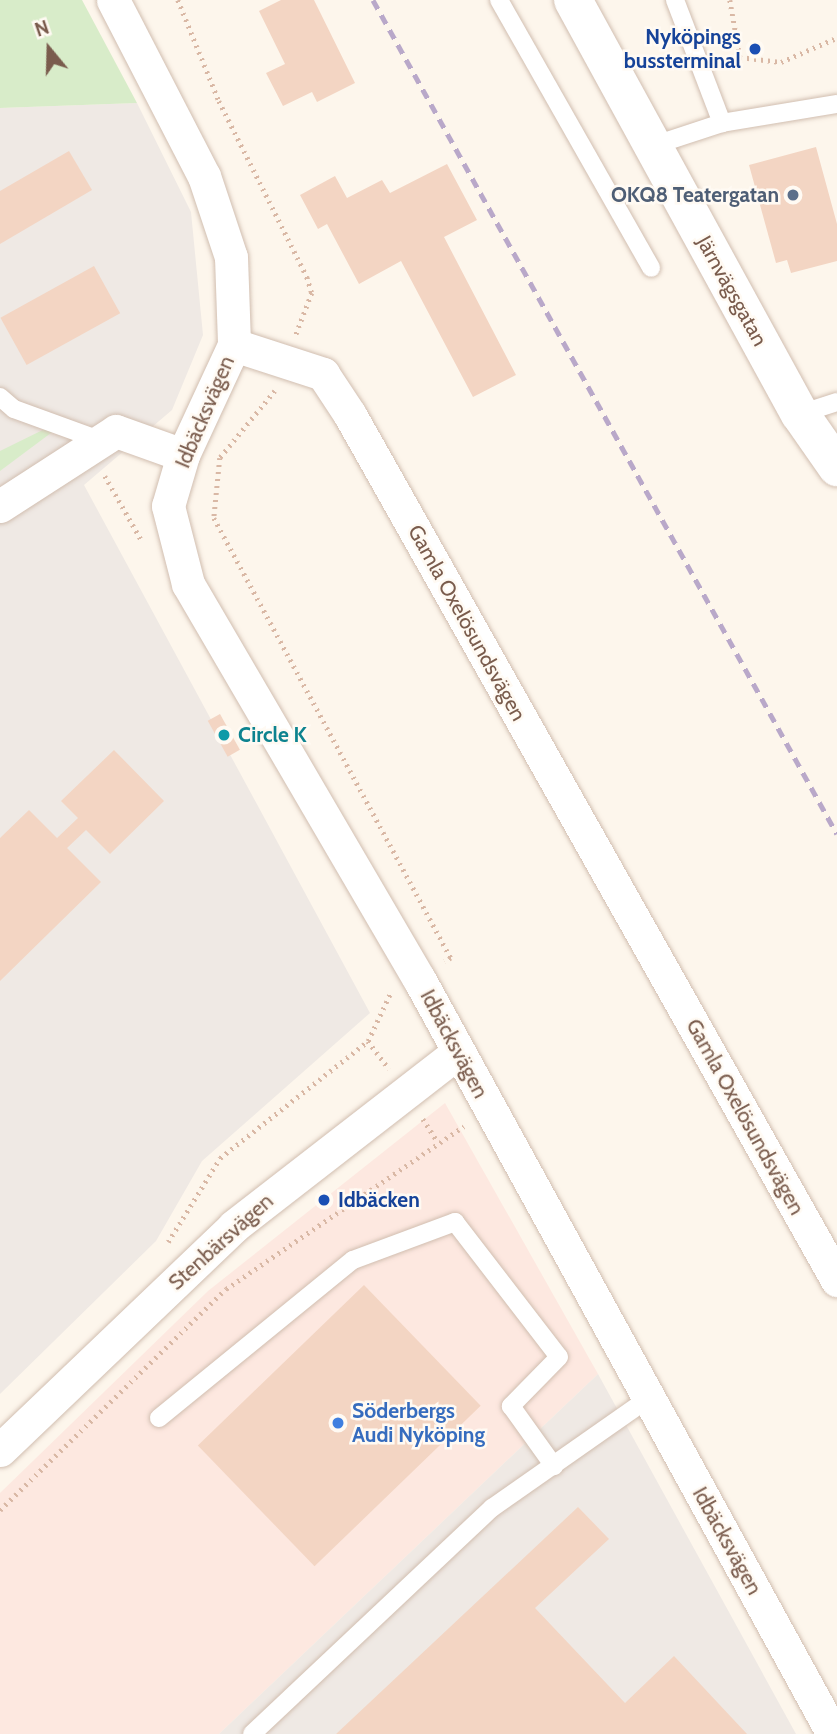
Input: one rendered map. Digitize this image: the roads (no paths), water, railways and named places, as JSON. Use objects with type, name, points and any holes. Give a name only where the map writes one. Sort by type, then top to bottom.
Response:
[{"type":"main road","name":"Järnvägsgatan","points":[[573,0],[800,414],[837,467]]},
{"type":"street","points":[[113,0],[219,209],[231,257],[234,345]]},
{"type":"street","name":"Gamla Oxelösundsvägen","points":[[234,345],[287,359],[323,374],[350,415],[837,1280]]},
{"type":"street","name":"Idbäcksvägen","points":[[234,345],[183,455],[168,506],[188,584],[405,987],[458,1052],[833,1734]]},
{"type":"street","points":[[0,506],[116,431],[183,455]]},
{"type":"street","name":"Stenbärsvägen","points":[[0,1450],[234,1226],[458,1052]]},
{"type":"lane","points":[[499,0],[651,268]]},
{"type":"lane","points":[[675,0],[722,123]]},
{"type":"lane","points":[[652,146],[722,123],[837,104]]},
{"type":"lane","points":[[2,402],[99,440]]},
{"type":"lane","points":[[800,414],[837,402]]},
{"type":"lane","points":[[159,1418],[353,1260],[455,1222],[559,1357],[511,1406],[554,1466]]},
{"type":"lane","points":[[252,1734],[492,1508],[649,1398]]},
{"type":"railway","points":[[373,0],[837,834]]},
{"type":"place","name":"Nyköpings bussterminal","points":[[755,49]]},
{"type":"place","name":"OKQ8 Teatergatan","points":[[793,195]]},
{"type":"place","name":"Circle K","points":[[224,735]]},
{"type":"place","name":"Idbäcken","points":[[324,1200]]},
{"type":"place","name":"Söderbergs Audi Nyköping","points":[[338,1423]]}]
